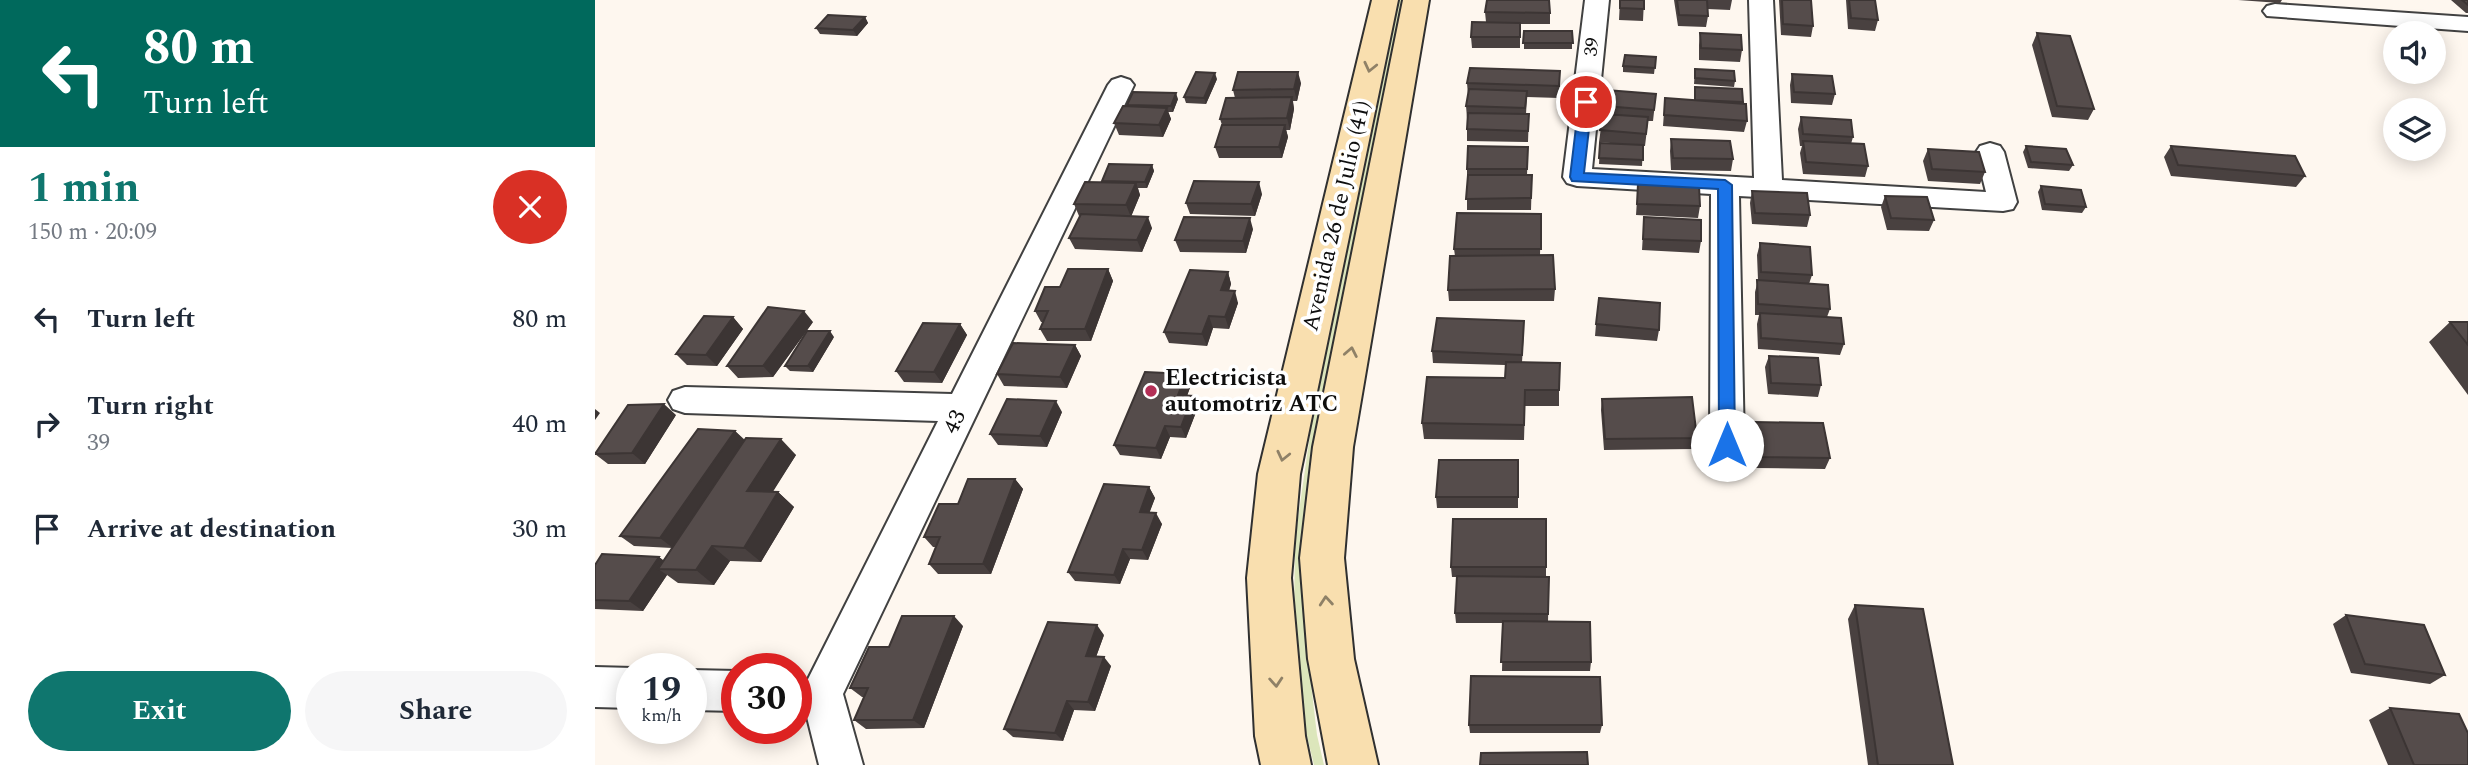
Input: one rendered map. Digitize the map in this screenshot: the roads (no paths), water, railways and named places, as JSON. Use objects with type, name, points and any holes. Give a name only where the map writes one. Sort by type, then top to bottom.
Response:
[{"type":"main road","name":"Avenida 26 de Julio (41)","points":[[1286,765],[1280,736],[1269,578],[1279,474],[1385,0]]},
{"type":"main road","name":"Avenida 26 de Julio (41)","points":[[1353,765],[1331,659],[1322,558],[1333,447],[1416,0]]},
{"type":"street","name":"39","points":[[1577,177],[1597,0]]},
{"type":"street","points":[[1761,0],[1768,187]]},
{"type":"street","points":[[2275,11],[2468,24]]},
{"type":"street","name":"43","points":[[812,687],[962,408],[1121,85]]},
{"type":"street","points":[[1577,177],[2003,202],[1990,152]]},
{"type":"street","points":[[1725,185],[1727,445]]},
{"type":"street","points":[[685,400],[962,408]]},
{"type":"street","points":[[595,687],[616,688]]},
{"type":"street","name":"43","points":[[812,700],[841,765]]},
{"type":"place","name":"Electricista automotriz ATC","points":[[1151,391]]}]
